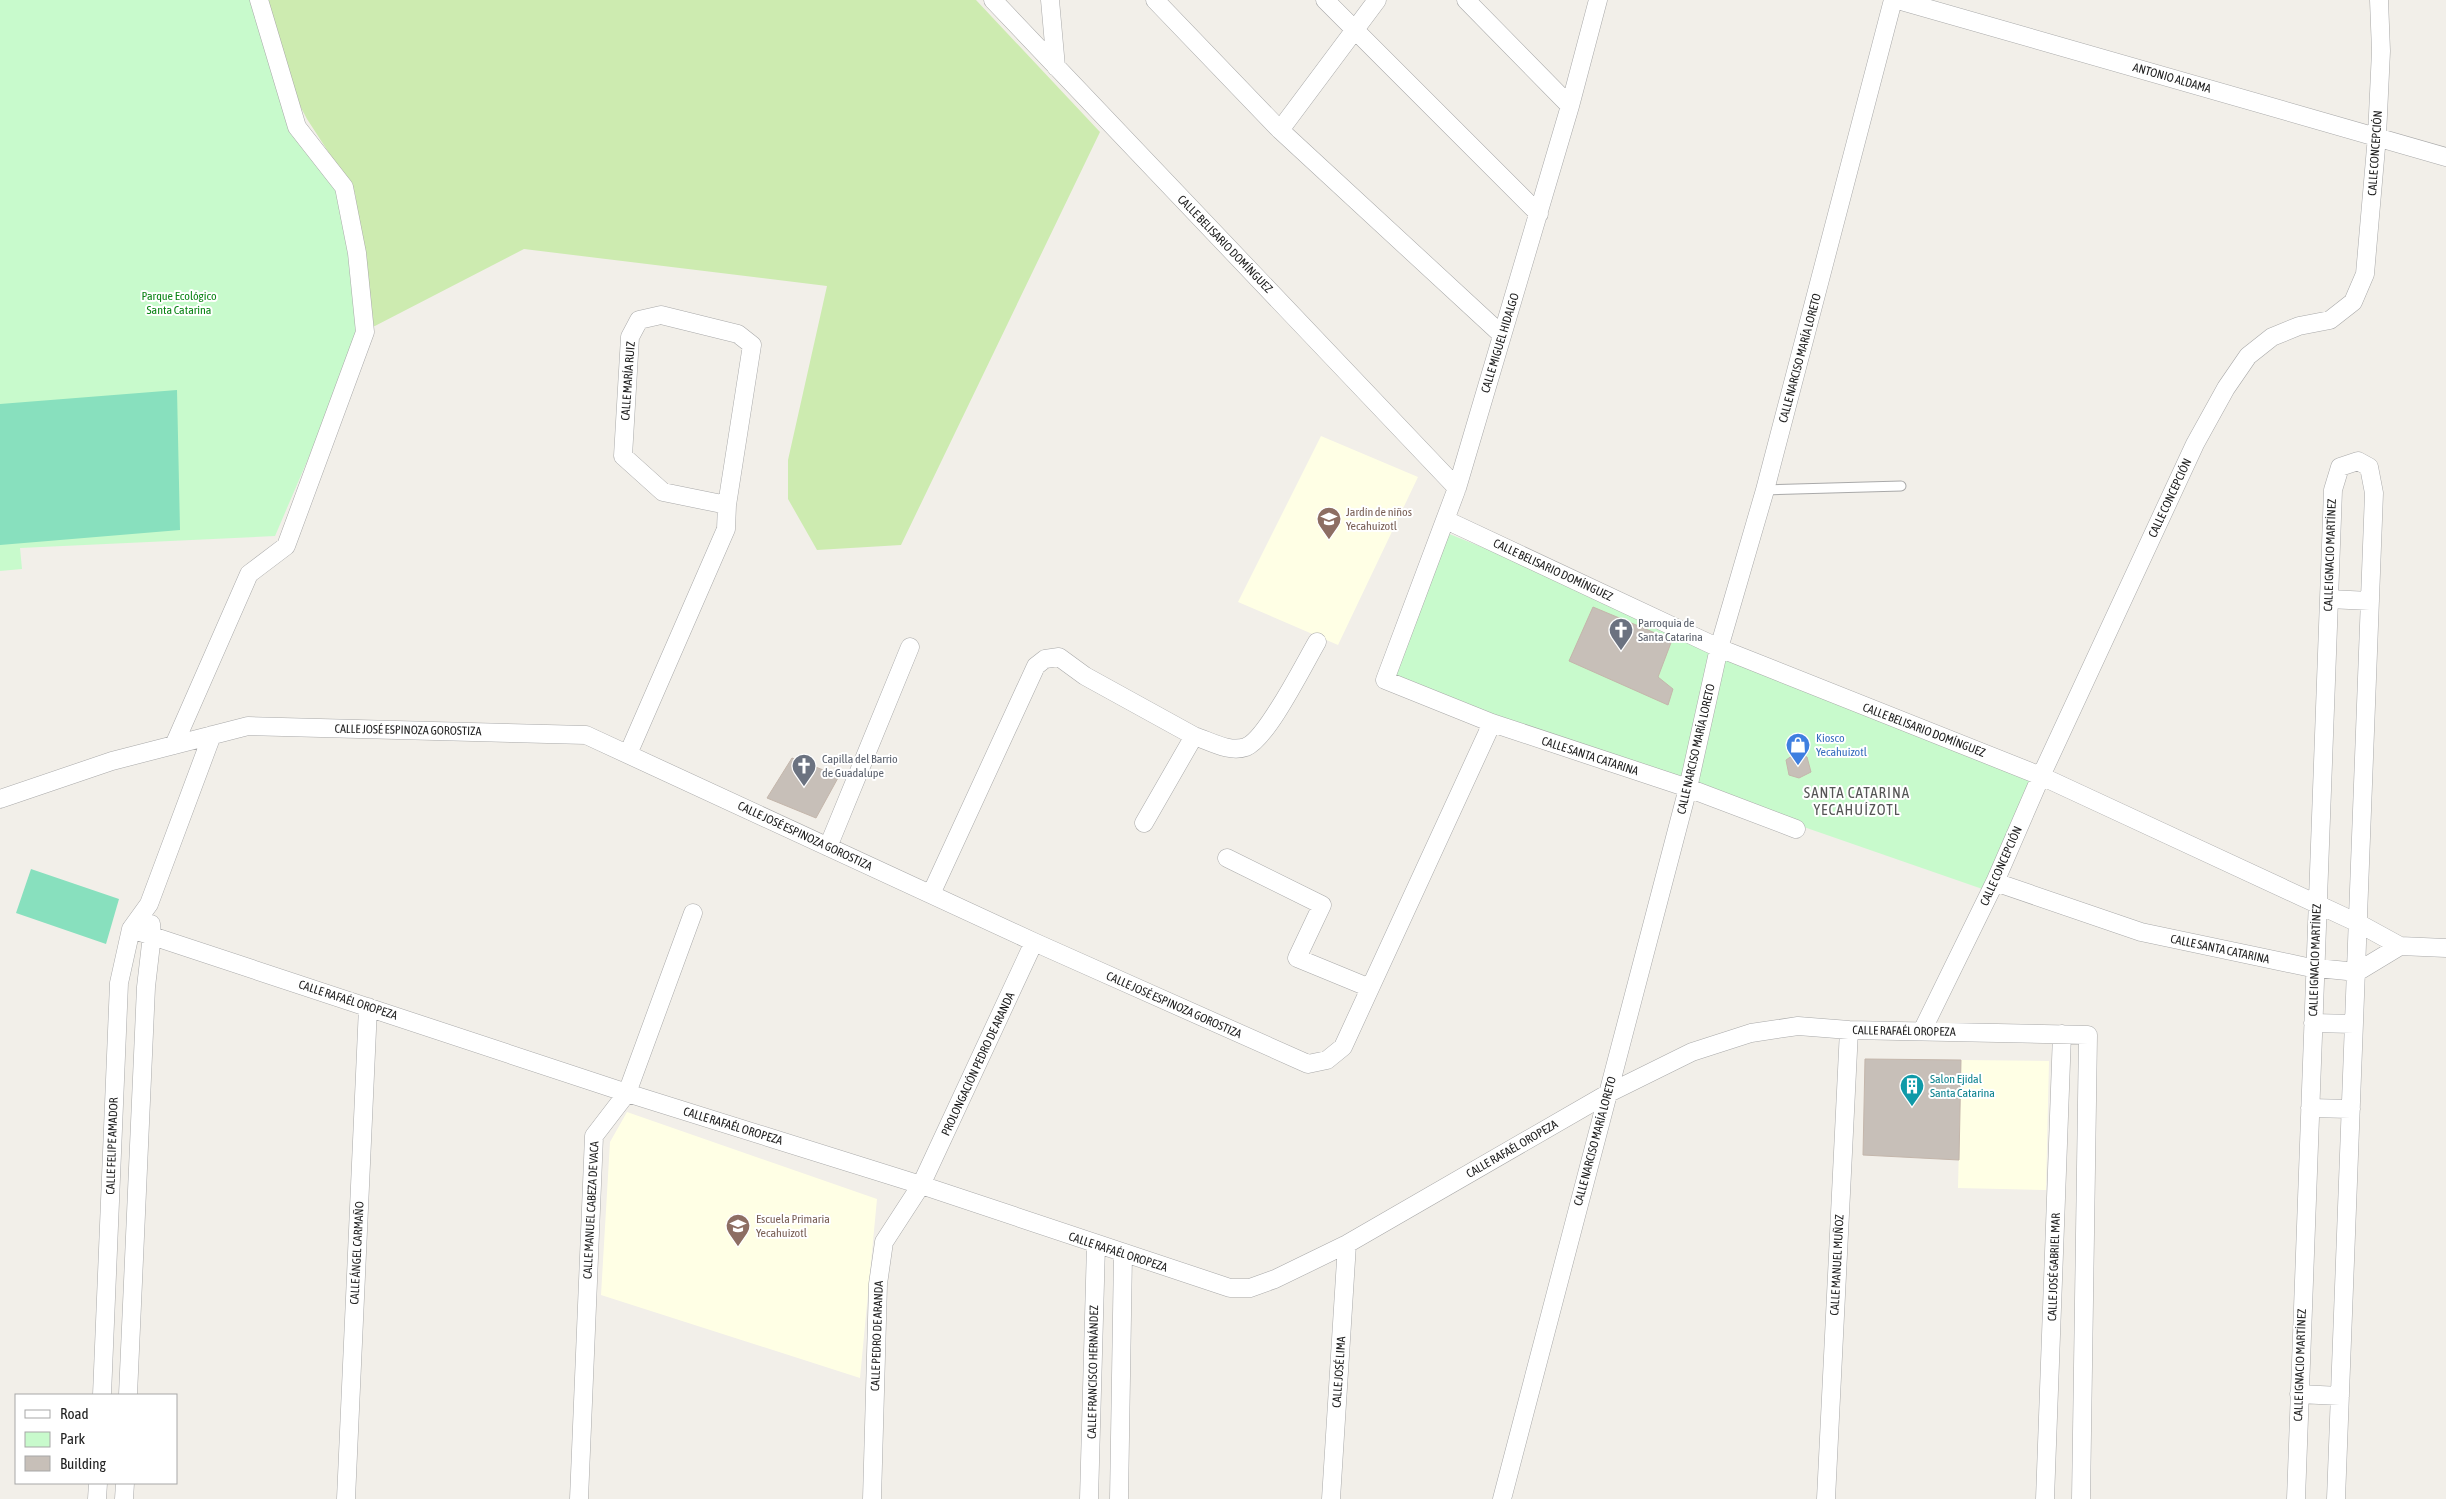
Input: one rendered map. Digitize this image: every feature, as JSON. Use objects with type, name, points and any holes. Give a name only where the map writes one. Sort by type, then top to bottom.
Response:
[{"type":"street","points":[[174,745],[249,574],[286,546],[365,332],[358,253],[344,187],[297,127],[259,0]]},
{"type":"street","name":"CALLE BELISARIO DOMÍNGUEZ","points":[[993,0],[1457,488]]},
{"type":"street","points":[[1050,0],[1056,66]]},
{"type":"street","points":[[1155,0],[1280,130],[1502,335]]},
{"type":"street","points":[[1325,0],[1539,214]]},
{"type":"street","points":[[1280,130],[1377,0]]},
{"type":"street","points":[[1466,0],[1570,106]]},
{"type":"street","name":"CALLE MIGUEL HIDALGO","points":[[1385,680],[1457,488],[1539,214],[1598,0]]},
{"type":"street","name":"CALLE NARCISO MARÍA LORETO","points":[[1502,1499],[1688,788],[1719,648],[1765,490],[1893,0]]},
{"type":"street","name":"ANTONIO ALDAMA","points":[[1898,0],[2446,157]]},
{"type":"street","name":"CALLE CONCEPCIÓN","points":[[1922,1031],[1995,882],[2041,776],[2191,453],[2226,388],[2248,356],[2272,337],[2299,326],[2330,320],[2353,302],[2365,274],[2378,136],[2381,50],[2379,0]]},
{"type":"street","name":"CALLE MARÍA RUIZ","points":[[628,754],[726,529],[727,505],[752,345],[738,334],[661,315],[639,320],[630,337],[623,456],[663,492],[727,505]]},
{"type":"street","name":"CALLE IGNACIO MARTÍNEZ","points":[[2296,1499],[2333,490],[2340,467],[2358,460],[2369,467],[2374,493],[2336,1499]]},
{"type":"street","name":"CALLE BELISARIO DOMÍNGUEZ","points":[[1446,520],[1719,648],[2041,776],[2318,904],[2400,946]]},
{"type":"street","points":[[2329,599],[2370,601]]},
{"type":"street","points":[[931,894],[1036,666],[1045,659],[1059,657],[1085,676],[1194,736],[1229,748],[1246,747],[1262,734],[1317,642]]},
{"type":"street","points":[[828,847],[910,647]]},
{"type":"street","name":"CALLE SANTA CATARINA","points":[[1385,680],[1492,723],[1688,788],[1796,829]]},
{"type":"street","name":"CALLE JOSÉ ESPINOZA GOROSTIZA","points":[[0,799],[112,761],[248,726],[586,735],[1034,942],[1308,1064],[1327,1060],[1344,1047],[1492,723]]},
{"type":"street","name":"CALLE FELIPE AMADOR","points":[[102,1394],[119,984],[131,929],[149,904],[212,736]]},
{"type":"street","points":[[1144,823],[1194,736]]},
{"type":"street","points":[[1227,858],[1322,905],[1297,958],[1370,988]]},
{"type":"street","name":"CALLE SANTA CATARINA","points":[[1995,882],[2141,932],[2316,968],[2357,972]]},
{"type":"street","name":"CALLE FELIPE AMADOR","points":[[128,1394],[146,987],[152,934],[149,904]]},
{"type":"street","name":"CALLE MANUEL CABEZA DE VACA","points":[[579,1499],[594,1136],[626,1093],[693,913]]},
{"type":"street","name":"CALLE RAFAÉL OROPEZA","points":[[131,929],[152,934],[626,1093],[921,1185],[1123,1254],[1230,1288],[1250,1288],[1275,1279],[1347,1244],[1607,1094],[1692,1052],[1751,1033],[1798,1026],[1849,1030],[2088,1035],[2080,1499]]},
{"type":"street","name":"PROLONGACIÓN PEDRO DE ARANDA","points":[[921,1185],[1034,942]]},
{"type":"street","points":[[2357,972],[2400,946],[2446,948]]},
{"type":"street","name":"CALLE ÁNGEL CARMAÑO","points":[[346,1499],[368,1007]]},
{"type":"street","points":[[2313,1023],[2354,1024]]},
{"type":"street","name":"CALLE MANUEL MUÑOZ","points":[[1826,1499],[1849,1030]]},
{"type":"street","name":"CALLE JOSÉ GABRIEL MAR","points":[[2045,1499],[2062,1034]]},
{"type":"street","points":[[2310,1108],[2351,1109]]},
{"type":"street","name":"CALLE PEDRO DE ARANDA","points":[[872,1499],[878,1284],[884,1242],[921,1185]]},
{"type":"street","name":"CALLE FRANCISCO HERNÁNDEZ","points":[[1089,1499],[1096,1244]]},
{"type":"street","name":"CALLE JOSÉ LIMA","points":[[1332,1499],[1347,1244]]},
{"type":"street","points":[[1120,1499],[1123,1254]]},
{"type":"street","points":[[2299,1394],[2340,1396]]},
{"type":"street","points":[[97,1499],[98,1484]]},
{"type":"street","points":[[124,1484],[124,1499]]},
{"type":"lane","points":[[1765,490],[1901,486]]},
{"type":"shaded area","name":"Jardín de niños Yecahuizotl","points":[[1321,436],[1418,477],[1338,645],[1238,602]]},
{"type":"shaded area","points":[[1961,1060],[2049,1061],[2046,1190],[1958,1188]]},
{"type":"shaded area","name":"Escuela Primaria Yecahuizotl","points":[[627,1112],[877,1199],[860,1378],[601,1295],[610,1142]]},
{"type":"green space","name":"Parque Ecológico Santa Catarina","points":[[0,0],[256,0],[295,127],[342,186],[362,333],[275,536],[20,548],[22,569],[0,571]]},
{"type":"green space","points":[[267,0],[976,0],[1100,132],[901,545],[817,550],[788,499],[788,460],[827,286],[524,249],[371,328],[355,193],[307,119],[284,76]]},
{"type":"green space","points":[[177,390],[180,530],[0,545],[0,404]]},
{"type":"green space","points":[[1442,531],[1723,645],[1687,783],[1386,680]]},
{"type":"green space","points":[[1725,649],[2043,784],[1991,892],[1689,787]]},
{"type":"green space","points":[[31,869],[119,899],[106,944],[16,913]]},
{"type":"building","name":"Parroquia de Santa Catarina","points":[[1593,607],[1672,640],[1658,677],[1673,689],[1668,705],[1569,661]]},
{"type":"building","name":"Kiosco Yecahuizotl","points":[[1796,753],[1807,757],[1811,772],[1799,778],[1789,775],[1786,760]]},
{"type":"building","name":"Capilla del Barrio de Guadalupe","points":[[792,758],[839,776],[816,818],[767,798]]},
{"type":"building","name":"Salon Ejidal Santa Catarina","points":[[1865,1059],[1961,1060],[1959,1160],[1863,1155]]},
{"type":"place","name":"Jardín de niños Yecahuizotl","points":[[1329,540]]},
{"type":"place","name":"Parroquia de Santa Catarina","points":[[1621,651]]},
{"type":"place","name":"Kiosco Yecahuizotl","points":[[1798,766]]},
{"type":"place","name":"Capilla del Barrio de Guadalupe","points":[[804,787]]},
{"type":"place","name":"Salon Ejidal Santa Catarina","points":[[1912,1107]]},
{"type":"place","name":"Escuela Primaria Yecahuizotl","points":[[738,1247]]},
{"type":"district","name":"SANTA CATARINA YECAHUÍZOTL","points":[[1857,802]]}]
